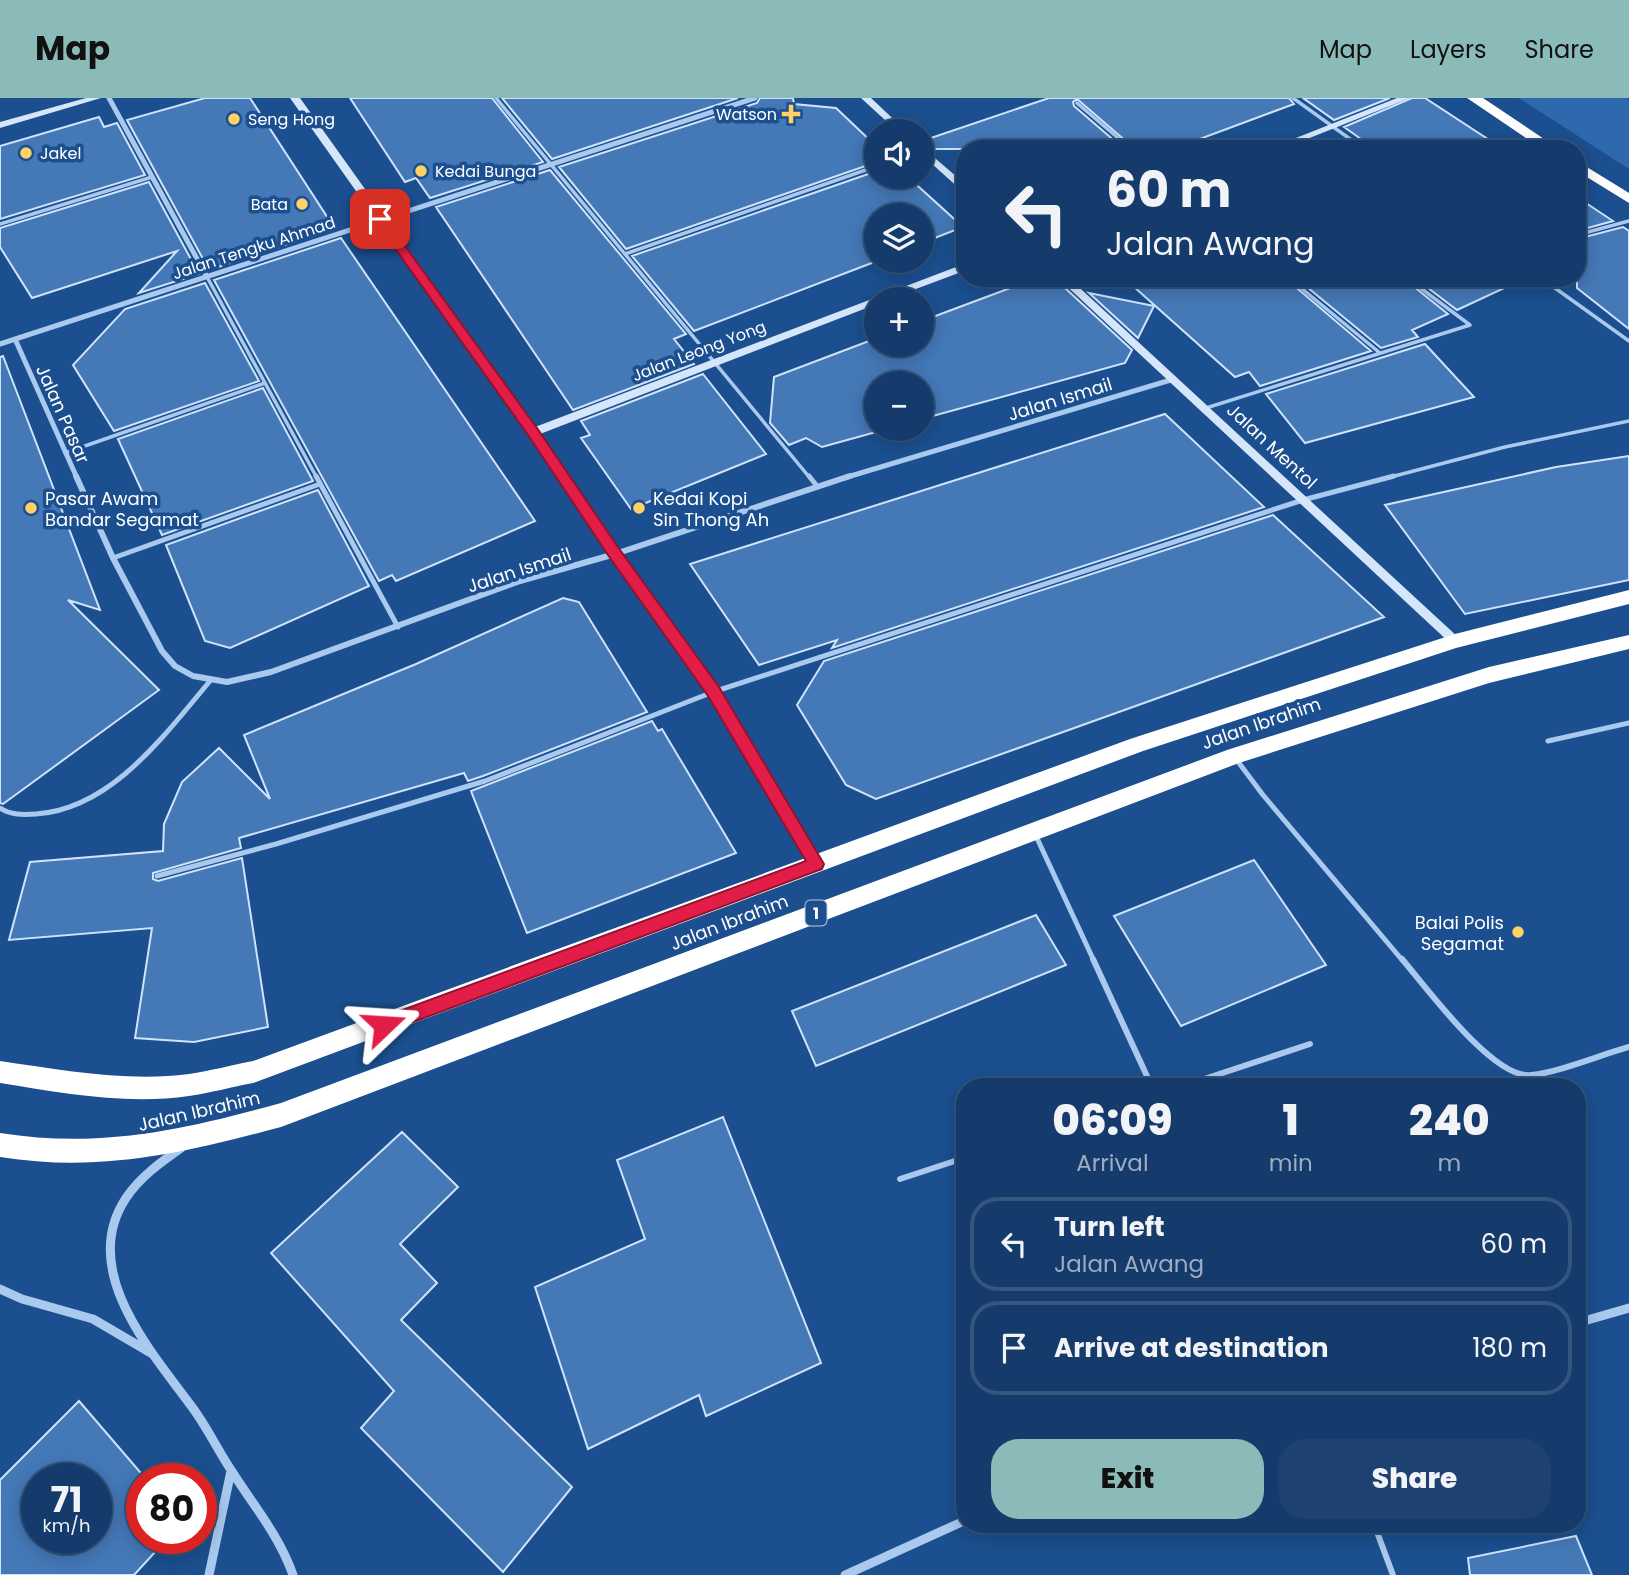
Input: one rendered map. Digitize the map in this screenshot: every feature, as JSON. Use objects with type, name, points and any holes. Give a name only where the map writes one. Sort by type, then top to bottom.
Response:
[{"type":"highway","points":[[1474,98],[1538,140]]},
{"type":"highway","points":[[1586,171],[1629,199]]},
{"type":"highway","name":"Jalan Ibrahim","points":[[0,1072],[71,1083],[135,1087],[188,1085],[253,1072],[515,978],[1137,745],[1455,641],[1629,597]]},
{"type":"highway","name":"Jalan Ibrahim","points":[[0,1145],[31,1152],[113,1153],[192,1140],[281,1115],[1234,756],[1489,675],[1629,642]]},
{"type":"main road","points":[[0,125],[96,98]]},
{"type":"main road","points":[[295,98],[533,432],[713,692],[816,864]]},
{"type":"main road","points":[[866,98],[889,119]]},
{"type":"main road","points":[[1296,140],[1405,98]]},
{"type":"main road","points":[[934,161],[956,181]]},
{"type":"main road","name":"Jalan Leong Yong","points":[[912,287],[956,270]]},
{"type":"main road","name":"Jalan Mentol","points":[[1073,287],[1455,641]]},
{"type":"main road","name":"Jalan Leong Yong","points":[[533,432],[864,305]]},
{"type":"street","points":[[109,98],[207,276]]},
{"type":"street","name":"Jalan Tengku Ahmad","points":[[0,344],[755,98]]},
{"type":"street","name":"Jalan Pasar","points":[[15,339],[113,558],[162,651]]},
{"type":"street","name":"Jalan Ismail","points":[[162,651],[175,666],[210,681],[227,681],[271,673],[520,581],[615,554],[817,486],[1174,379]]},
{"type":"street","points":[[192,1140],[155,1167],[128,1194],[115,1221],[110,1255],[116,1282],[129,1315],[152,1353],[199,1417],[230,1471],[276,1532],[293,1575]]},
{"type":"street","points":[[0,1289],[22,1299],[93,1319],[152,1353]]},
{"type":"street","points":[[1586,1320],[1629,1308]]},
{"type":"street","points":[[209,1575],[230,1471]]},
{"type":"street","points":[[845,1575],[956,1525]]},
{"type":"lane","points":[[496,98],[817,486]]},
{"type":"lane","points":[[1293,98],[1352,140]]},
{"type":"lane","points":[[1077,103],[1121,140]]},
{"type":"lane","points":[[625,254],[864,171]]},
{"type":"lane","points":[[0,224],[152,177]]},
{"type":"lane","points":[[1586,233],[1629,221]]},
{"type":"lane","points":[[207,276],[399,627]]},
{"type":"lane","points":[[1300,287],[1380,353]]},
{"type":"lane","points":[[1206,408],[1469,325],[1419,287]]},
{"type":"lane","points":[[1554,287],[1629,341]]},
{"type":"lane","points":[[65,453],[265,383]]},
{"type":"lane","points":[[157,876],[343,825],[485,781],[713,692],[898,634],[1303,499],[1505,447],[1629,421]]},
{"type":"lane","points":[[113,558],[320,484]]},
{"type":"lane","points":[[0,808],[7,813],[44,816],[76,807],[108,786],[152,747],[210,681]]},
{"type":"lane","points":[[1548,741],[1629,723]]},
{"type":"lane","points":[[1234,756],[1262,795],[1460,1028],[1498,1063],[1528,1076],[1629,1047]]},
{"type":"lane","points":[[1034,831],[1148,1078]]},
{"type":"lane","points":[[1208,1078],[1310,1044]]},
{"type":"lane","points":[[900,1179],[956,1161]]},
{"type":"lane","points":[[1377,1533],[1393,1575]]},
{"type":"shaded area","points":[[1519,98],[1629,100],[1629,169]]},
{"type":"building","points":[[205,98],[250,98],[335,229],[209,270],[127,120]]},
{"type":"building","points":[[350,98],[492,98],[543,162],[430,198],[416,178],[405,182]]},
{"type":"building","points":[[502,98],[738,98],[552,159]]},
{"type":"building","points":[[760,98],[793,98],[794,104],[836,108],[864,135],[864,167],[626,249],[559,167],[757,103]]},
{"type":"building","points":[[1049,98],[1289,98],[1294,104],[1197,140],[1125,140],[1077,99],[1073,102],[1074,106],[1114,140],[956,140],[956,149],[934,149],[934,137]]},
{"type":"building","points":[[1303,98],[1390,98],[1334,120]]},
{"type":"building","points":[[1412,98],[1425,98],[1489,140],[1362,140],[1344,127]]},
{"type":"building","points":[[99,117],[104,127],[117,123],[145,175],[0,219],[0,146]]},
{"type":"building","points":[[550,170],[686,334],[674,339],[694,364],[573,410],[436,207]]},
{"type":"building","points":[[864,176],[864,189],[921,189],[956,221],[956,230],[934,238],[934,203],[864,203],[864,266],[694,331],[632,256]]},
{"type":"building","points":[[149,182],[199,274],[139,293],[177,251],[32,298],[0,247],[0,228]]},
{"type":"building","points":[[1586,203],[1613,221],[1586,228]]},
{"type":"building","points":[[1623,227],[1629,231],[1629,329],[1577,288],[1586,287],[1586,237]]},
{"type":"building","points":[[341,238],[535,521],[396,581],[392,575],[379,581],[214,280]]},
{"type":"building","points":[[205,283],[259,381],[114,431],[73,365],[125,309]]},
{"type":"building","points":[[1013,287],[1065,288],[1132,350],[1125,363],[934,416],[934,371],[864,371],[864,435],[822,447],[806,438],[789,445],[770,423],[774,377],[864,343],[864,357],[934,357],[934,317]]},
{"type":"building","points":[[1134,287],[1296,287],[1371,351],[1260,386],[1249,372],[1235,377]]},
{"type":"building","points":[[1307,287],[1414,287],[1448,314],[1412,330],[1418,337],[1381,348]]},
{"type":"building","points":[[1427,287],[1507,287],[1457,310]]},
{"type":"building","points":[[1089,293],[1154,306],[1138,338]]},
{"type":"building","points":[[1425,344],[1474,397],[1305,443],[1266,394]]},
{"type":"building","name":"Pasar Awam Bandar Segamat","points":[[3,356],[100,610],[68,600],[159,690],[3,804],[0,803],[0,357]]},
{"type":"building","points":[[703,374],[766,454],[631,509],[581,438],[590,435],[581,421]]},
{"type":"building","points":[[263,388],[313,481],[162,535],[118,439]]},
{"type":"building","points":[[1165,414],[1264,507],[832,648],[837,640],[759,665],[690,564]]},
{"type":"building","points":[[1629,456],[1629,580],[1465,614],[1385,505],[1556,467]]},
{"type":"building","points":[[318,490],[369,586],[230,648],[205,641],[166,545]]},
{"type":"building","points":[[1273,515],[1384,617],[876,799],[846,785],[797,705],[824,661]]},
{"type":"building","points":[[563,598],[579,602],[647,712],[468,781],[464,773],[239,838],[241,848],[153,873],[153,879],[158,881],[242,858],[268,1027],[194,1042],[135,1038],[152,928],[9,940],[30,862],[163,851],[164,824],[182,782],[219,748],[270,799],[244,735],[416,664]]},
{"type":"building","points":[[652,721],[658,731],[662,729],[736,853],[527,933],[471,791]]},
{"type":"building","points":[[1254,860],[1326,965],[1181,1026],[1114,916]]},
{"type":"building","points":[[1036,915],[1066,965],[816,1066],[792,1011]]},
{"type":"building","points":[[723,1117],[821,1363],[706,1416],[699,1395],[588,1449],[535,1287],[645,1239],[617,1160]]},
{"type":"building","points":[[402,1132],[458,1187],[400,1244],[437,1283],[401,1320],[572,1487],[503,1572],[361,1428],[394,1391],[271,1253]]},
{"type":"building","points":[[79,1401],[132,1463],[126,1463],[126,1554],[153,1554],[134,1575],[0,1575],[0,1480]]},
{"type":"building","points":[[1576,1536],[1592,1575],[1470,1575],[1468,1558]]},
{"type":"place","name":"Watson","points":[[791,114]]},
{"type":"place","name":"Seng Hong","points":[[234,119]]},
{"type":"place","name":"Jakel","points":[[26,153]]},
{"type":"place","name":"Kedai Bunga","points":[[421,171]]},
{"type":"place","name":"Bata","points":[[302,204]]},
{"type":"place","name":"Pasar Awam Bandar Segamat","points":[[31,508]]},
{"type":"place","name":"Kedai Kopi Sin Thong Ah","points":[[639,508]]},
{"type":"place","name":"Balai Polis Segamat","points":[[1518,932]]},
{"type":"route","points":[[380,219],[533,432],[713,692],[763,770],[816,864],[384,1025]]}]
